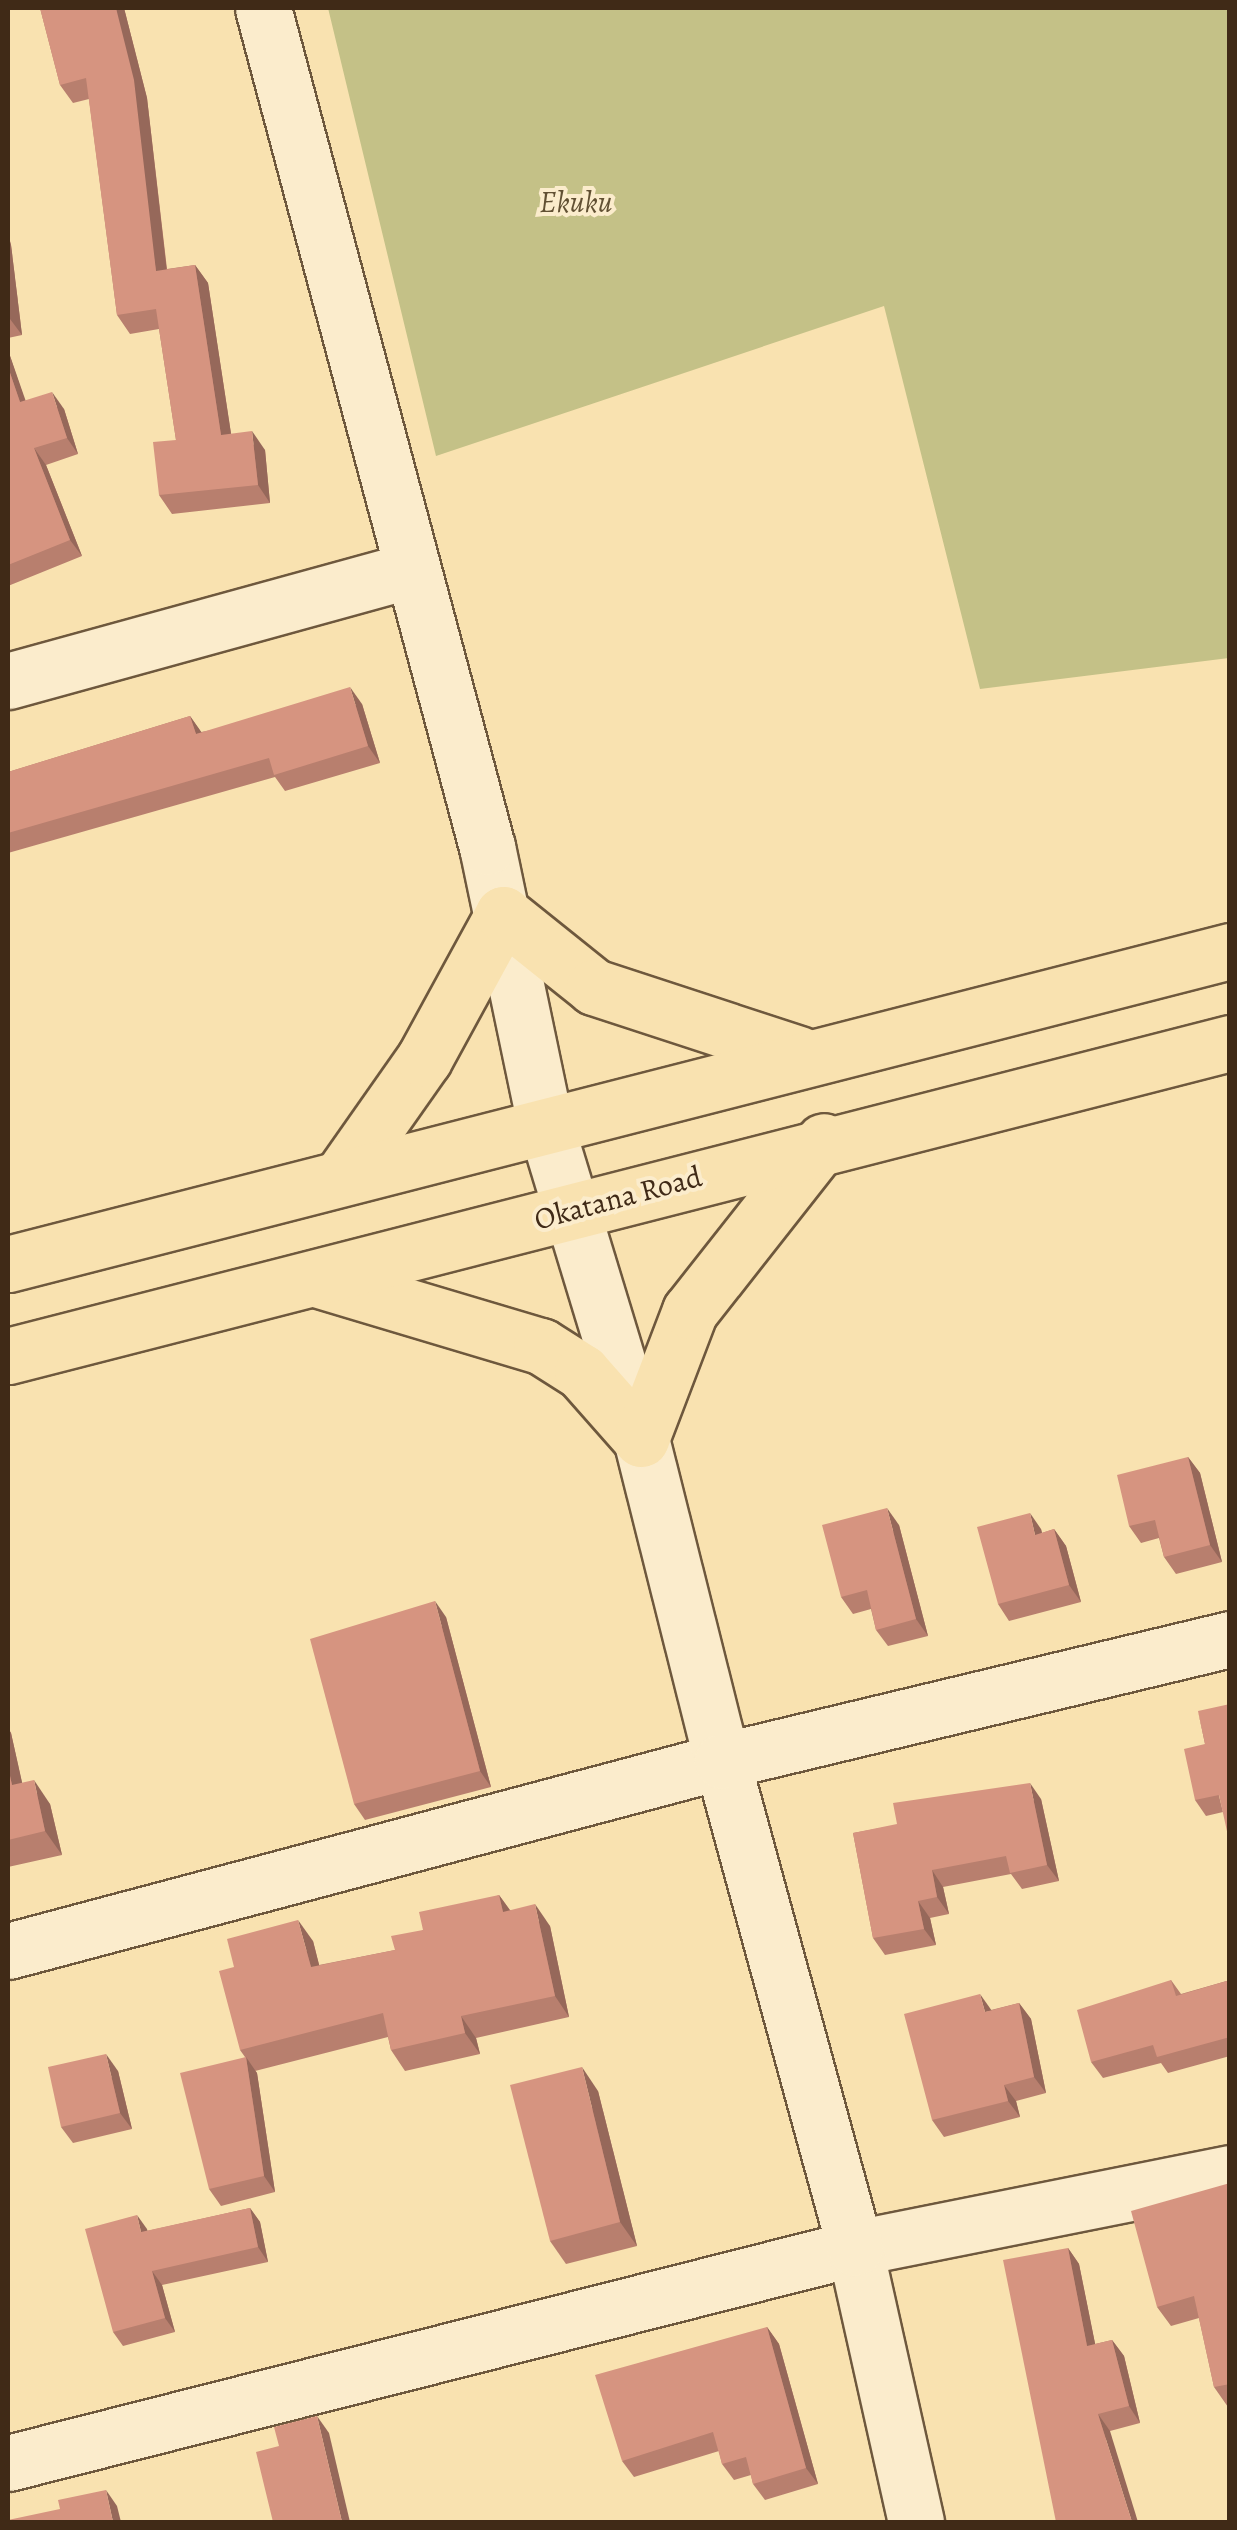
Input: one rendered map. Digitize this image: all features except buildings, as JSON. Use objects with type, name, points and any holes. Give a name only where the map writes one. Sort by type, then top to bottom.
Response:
[{"type":"main road","points":[[341,1176],[424,1059],[504,914],[594,987],[802,1055]]},
{"type":"main road","points":[[8,1264],[802,1055],[1230,950]]},
{"type":"main road","name":"Okatana Road","points":[[8,1356],[570,1212],[824,1141],[1230,1043]]},
{"type":"main road","points":[[312,1278],[540,1346],[582,1372],[641,1438],[690,1311],[824,1141]]},
{"type":"street","points":[[262,8],[407,571],[504,914],[546,1124],[641,1438],[722,1761],[855,2248],[916,2522]]},
{"type":"street","points":[[8,681],[407,571]]},
{"type":"street","points":[[8,1951],[722,1761],[1230,1639]]},
{"type":"street","points":[[8,2463],[855,2248],[1230,2173]]},
{"type":"green space","name":"Ekuku","points":[[328,8],[1229,8],[1229,658],[980,689],[884,306],[436,456]]}]
